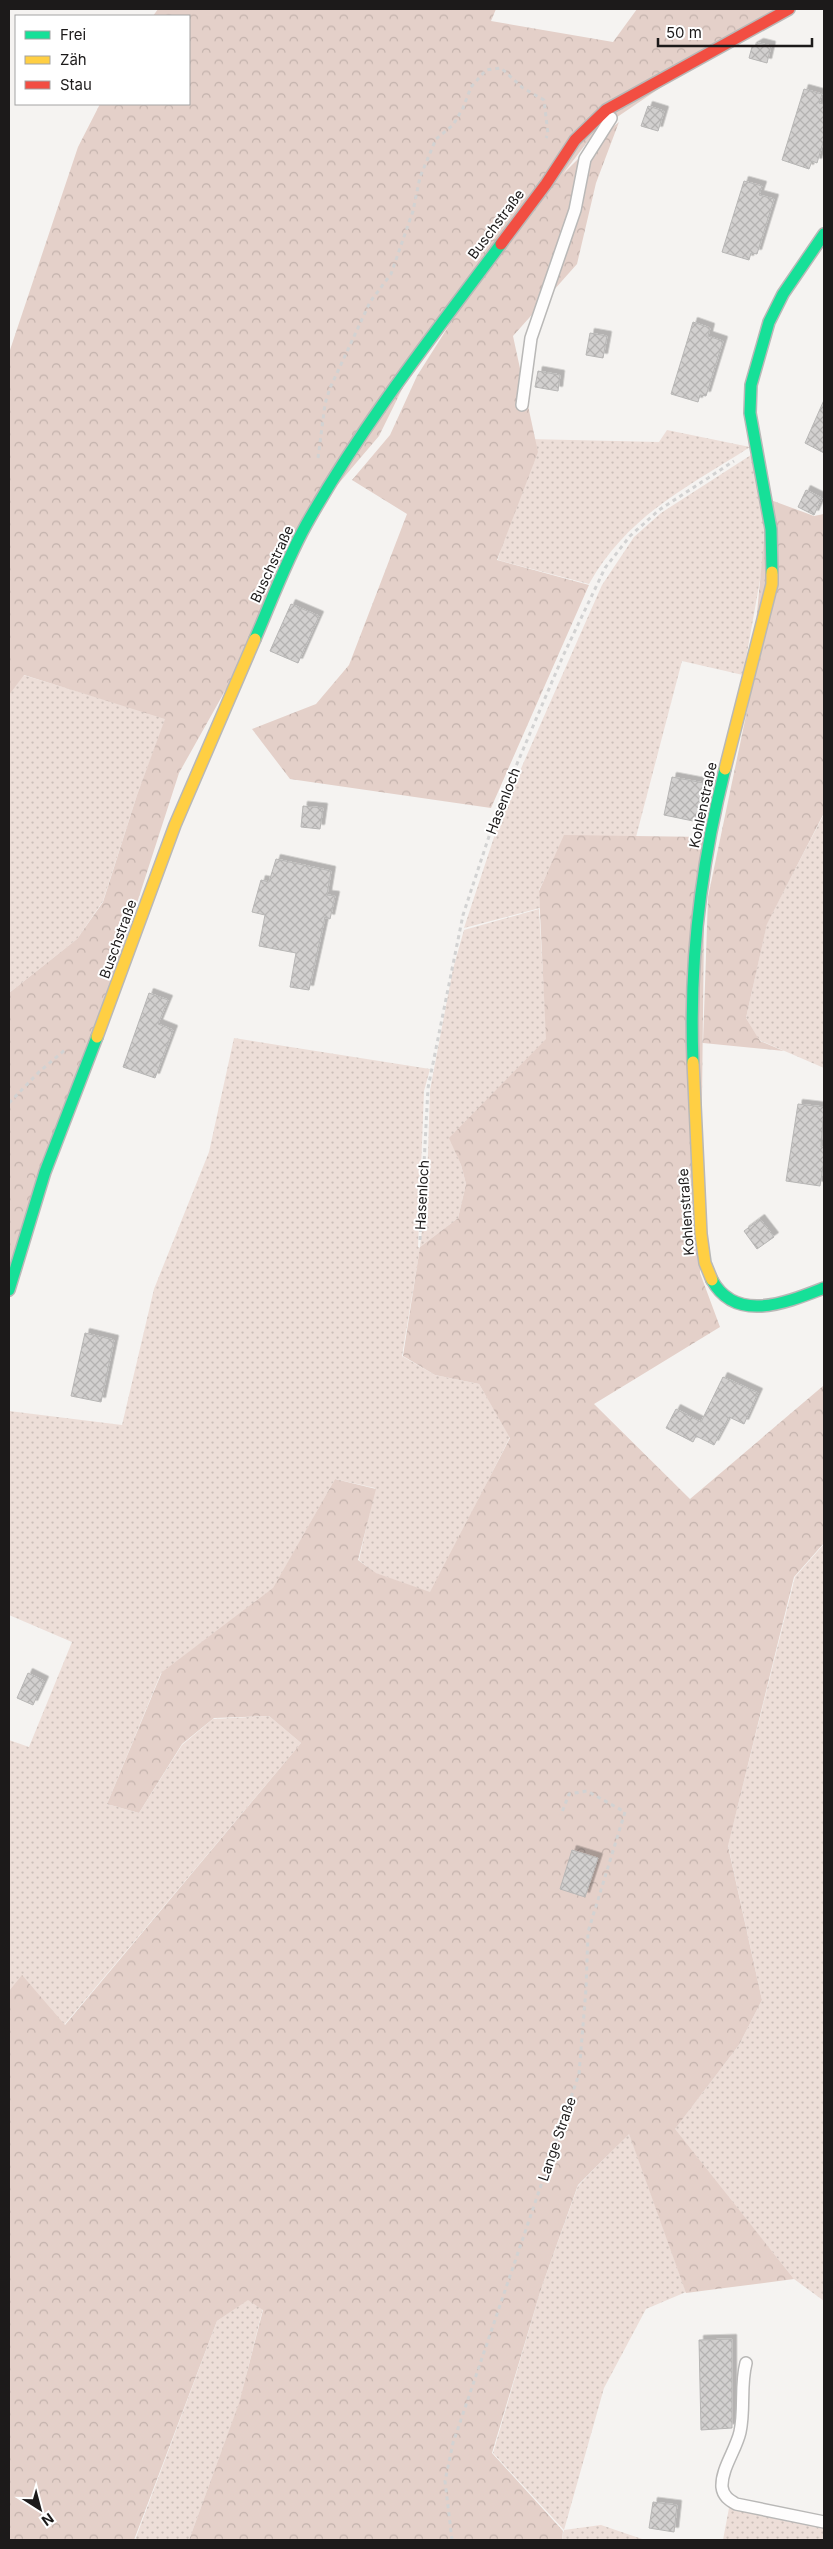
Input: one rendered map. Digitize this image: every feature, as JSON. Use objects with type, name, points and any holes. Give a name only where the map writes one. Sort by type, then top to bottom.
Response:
[{"type":"street","name":"Buschstraße","points":[[9,1290],[45,1172],[125,965],[175,825],[262,622],[306,527],[366,428],[575,140],[592,122],[622,101],[789,9]]},
{"type":"street","name":"Kohlenstraße","points":[[824,234],[783,294],[762,339],[750,385],[750,413],[771,530],[772,584],[709,846],[695,954],[691,1010],[701,1234],[705,1263],[710,1278],[720,1292],[736,1302],[753,1307],[769,1307],[824,1288]]},
{"type":"lane","points":[[522,405],[531,338],[575,210],[585,159],[622,101]]},
{"type":"lane","points":[[746,2363],[743,2380],[741,2426],[724,2475],[723,2491],[730,2501],[736,2504],[824,2522]]},
{"type":"path","points":[[318,463],[325,404],[330,388],[370,302],[391,274],[413,211],[420,177],[436,139],[453,125],[464,108],[471,87],[486,70],[502,68],[523,88],[544,100],[548,134],[544,142]]},
{"type":"path","name":"Hasenloch","points":[[420,1240],[428,1088],[463,915],[499,806],[563,656],[605,568],[630,536],[659,510],[756,446]]},
{"type":"path","points":[[9,1103],[39,1072],[74,1044]]},
{"type":"path","name":"Lange Straße","points":[[452,2540],[445,2482],[453,2444],[579,2074],[586,1990],[588,1932],[624,1812],[587,1791],[570,1794],[561,1815]]},
{"type":"shaded area","points":[[667,430],[750,447],[681,490],[640,521],[604,560],[589,584],[498,560],[528,439],[659,442]]},
{"type":"shaded area","points":[[754,453],[769,530],[743,675],[682,661],[636,837],[565,836],[539,890],[540,908],[464,928],[504,807],[602,585],[634,537],[661,513]]},
{"type":"shaded area","points":[[23,675],[166,718],[137,795],[103,901],[77,939],[9,993],[9,694]]},
{"type":"shaded area","points":[[824,814],[824,1068],[759,1040],[746,1018],[767,923]]},
{"type":"shaded area","points":[[539,909],[547,1039],[450,1138],[461,1165],[466,1184],[458,1218],[420,1247],[427,1185],[430,1090],[453,969],[464,930]]},
{"type":"shaded area","points":[[234,1038],[430,1069],[424,1091],[418,1247],[420,1248],[402,1356],[435,1375],[479,1384],[510,1437],[431,1593],[375,1573],[359,1560],[375,1488],[335,1479],[273,1589],[161,1673],[107,1804],[139,1813],[182,1745],[213,1719],[269,1716],[301,1743],[64,2025],[9,1991],[9,1740],[29,1747],[72,1642],[9,1615],[9,1411],[122,1425],[154,1289],[209,1152]]},
{"type":"shaded area","points":[[824,1544],[824,2301],[794,2279],[674,2130],[739,2045],[762,2000],[728,1845],[795,1577]]},
{"type":"shaded area","points":[[629,2133],[686,2292],[646,2309],[604,2388],[564,2530],[493,2453],[541,2289],[578,2186]]},
{"type":"shaded area","points":[[248,2299],[263,2308],[239,2404],[189,2540],[135,2540],[217,2321]]},
{"type":"shaded area","points":[[729,2508],[824,2527],[824,2540],[723,2540]]},
{"type":"shaded area","points":[[601,2525],[645,2540],[562,2540],[564,2530]]},
{"type":"green space","points":[[158,9],[496,9],[491,21],[613,42],[637,9],[777,9],[595,132],[409,375],[379,436],[300,529],[230,682],[179,773],[116,968],[9,1271],[9,993],[77,939],[103,902],[137,795],[165,719],[24,675],[9,695],[9,353],[78,147],[99,105],[190,105],[190,15],[154,15]]},
{"type":"green space","points":[[619,122],[596,183],[577,264],[513,336],[538,452],[497,560],[589,585],[491,808],[290,779],[252,729],[316,704],[349,665],[407,514],[352,480],[390,435],[417,376],[513,224],[598,139]]},
{"type":"green space","points":[[768,499],[814,516],[824,514],[824,813],[767,924],[746,1018],[760,1041],[784,1051],[703,1043],[708,897],[748,706]]},
{"type":"green space","points":[[564,835],[705,837],[700,1273],[720,1327],[594,1404],[690,1499],[823,1386],[824,1388],[824,1543],[794,1577],[728,1846],[762,2000],[739,2045],[675,2129],[794,2279],[686,2293],[629,2134],[578,2185],[541,2289],[492,2453],[563,2531],[562,2540],[189,2540],[239,2403],[263,2310],[248,2300],[217,2321],[134,2540],[9,2540],[9,1991],[22,1975],[65,2025],[301,1743],[269,1716],[214,1718],[182,1744],[139,1813],[107,1804],[162,1672],[273,1588],[335,1479],[376,1489],[358,1560],[376,1573],[430,1592],[510,1438],[479,1384],[435,1375],[403,1356],[420,1247],[458,1218],[466,1184],[461,1165],[449,1138],[546,1039],[539,891]]},
{"type":"building","points":[[759,43],[771,46],[767,63],[749,58],[752,47]]},
{"type":"building","points":[[804,89],[822,94],[819,103],[824,104],[824,139],[817,163],[812,161],[809,169],[782,160]]},
{"type":"building","points":[[648,106],[664,111],[658,131],[641,126]]},
{"type":"building","points":[[744,181],[762,186],[759,195],[774,199],[757,254],[751,253],[749,260],[722,252]]},
{"type":"building","points":[[693,322],[710,328],[708,336],[723,341],[706,396],[700,395],[698,402],[671,394]]},
{"type":"building","points":[[590,333],[607,336],[603,358],[586,355]]},
{"type":"building","points":[[538,371],[560,375],[558,391],[535,387]]},
{"type":"building","points":[[824,400],[824,453],[805,443]]},
{"type":"building","points":[[806,490],[822,498],[814,515],[798,507]]},
{"type":"building","points":[[291,604],[319,616],[298,663],[270,651]]},
{"type":"building","points":[[672,777],[704,783],[698,822],[664,815]]},
{"type":"building","points":[[303,806],[323,808],[320,829],[301,827]]},
{"type":"building","points":[[276,859],[331,871],[327,895],[335,896],[330,919],[325,917],[309,990],[290,987],[296,953],[259,946],[265,915],[252,912],[261,880],[269,882]]},
{"type":"building","points":[[149,993],[168,1000],[158,1024],[173,1030],[155,1078],[123,1067]]},
{"type":"building","points":[[798,1104],[824,1107],[821,1147],[824,1147],[824,1160],[820,1186],[786,1181]]},
{"type":"building","points":[[760,1219],[774,1237],[757,1249],[744,1231]]},
{"type":"building","points":[[85,1333],[114,1340],[101,1402],[71,1396]]},
{"type":"building","points":[[723,1377],[758,1393],[744,1424],[729,1417],[714,1445],[696,1436],[693,1442],[666,1428],[676,1409],[701,1422]]},
{"type":"building","points":[[28,1673],[44,1681],[33,1705],[17,1698]]},
{"type":"building","points":[[572,1850],[598,1858],[585,1897],[560,1889]]},
{"type":"building","points":[[732,2339],[732,2428],[701,2430],[699,2340]]},
{"type":"building","points":[[653,2502],[677,2505],[674,2532],[649,2528]]},
{"type":"traffic: fast","points":[[772,572],[771,529],[750,413],[751,385],[769,322],[783,294],[824,234]]},
{"type":"traffic: fast","points":[[255,639],[292,553],[328,488],[374,416],[501,244]]},
{"type":"traffic: fast","points":[[693,1062],[693,989],[698,915],[709,841],[725,769]]},
{"type":"traffic: fast","points":[[9,1290],[45,1172],[97,1037]]},
{"type":"traffic: fast","points":[[712,1280],[722,1294],[735,1302],[748,1306],[764,1306],[779,1303],[824,1288]]},
{"type":"traffic: slow","points":[[725,769],[772,584],[772,572]]},
{"type":"traffic: slow","points":[[97,1037],[175,825],[255,639]]},
{"type":"traffic: slow","points":[[693,1062],[701,1234],[705,1263],[712,1280]]},
{"type":"traffic: jam","points":[[501,244],[546,184],[575,140],[606,110],[789,9]]}]
